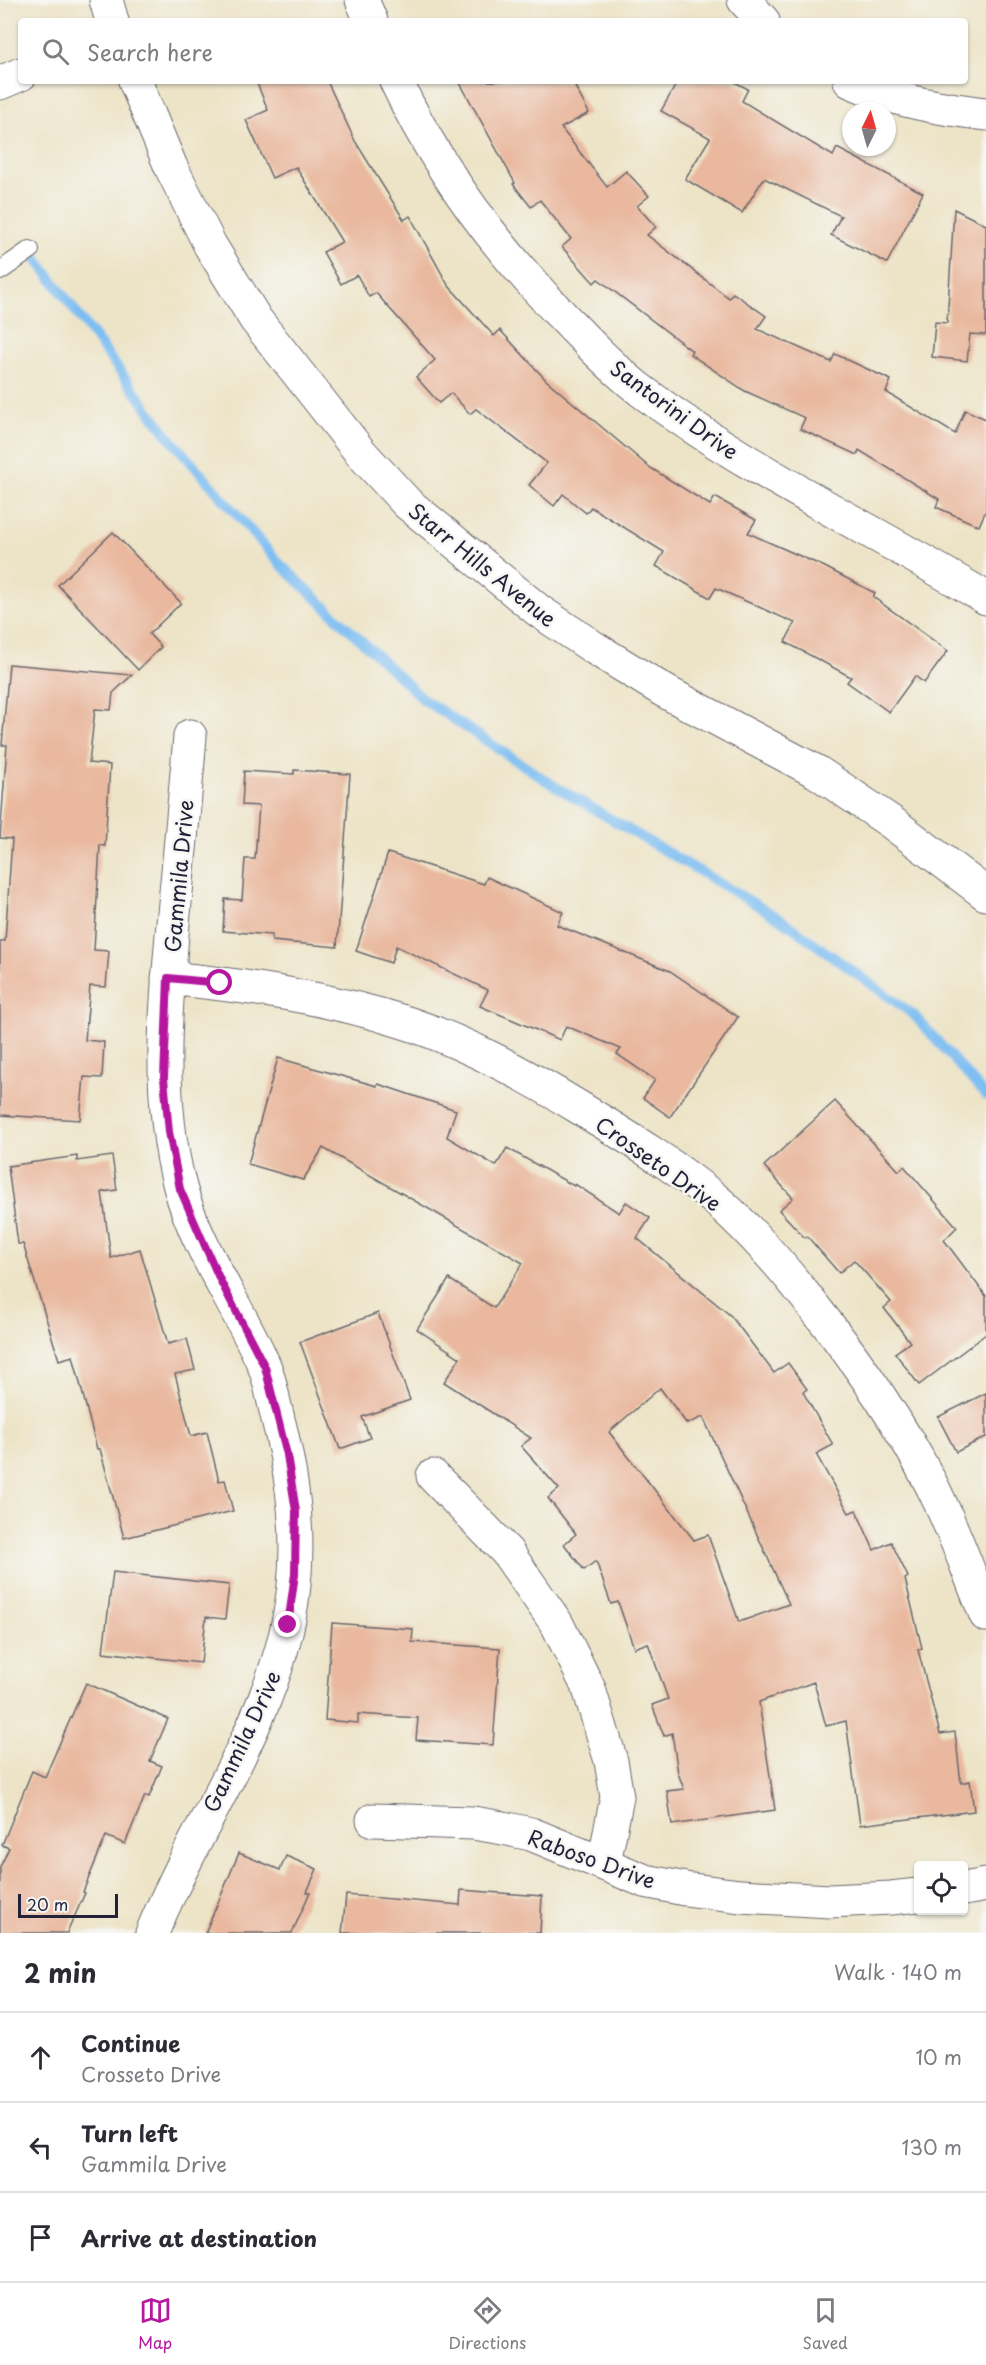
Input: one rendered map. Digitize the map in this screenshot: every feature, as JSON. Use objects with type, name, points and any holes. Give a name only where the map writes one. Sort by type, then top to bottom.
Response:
[{"type":"street","points":[[106,0],[111,18]]},
{"type":"street","points":[[363,0],[369,18]]},
{"type":"street","points":[[744,0],[760,18]]},
{"type":"street","points":[[0,83],[18,75]]},
{"type":"street","name":"Starr Hills Avenue","points":[[136,84],[171,167],[210,245],[256,320],[354,444],[407,503],[539,611],[666,692],[817,772],[891,822],[986,894]]},
{"type":"street","name":"Santorini Drive","points":[[397,84],[431,145],[471,207],[507,256],[591,346],[642,390],[750,464],[915,555],[986,598]]},
{"type":"street","points":[[857,84],[909,102],[986,114]]},
{"type":"street","name":"Gammila Drive","points":[[152,1933],[196,1838],[244,1744],[274,1676],[288,1625],[295,1574],[296,1511],[287,1455],[265,1367],[211,1262],[180,1189],[169,1132],[164,1078],[168,978],[190,736]]},
{"type":"street","name":"Crosseto Drive","points":[[168,978],[220,983],[318,1000],[408,1024],[458,1043],[551,1090],[664,1161],[710,1195],[759,1240],[852,1355],[931,1484],[986,1615]]},
{"type":"street","points":[[433,1476],[507,1552],[557,1624],[589,1689],[611,1761],[617,1797],[604,1863]]},
{"type":"street","name":"Raboso Drive","points":[[373,1820],[473,1823],[531,1834],[645,1881],[685,1889],[741,1896],[830,1901],[914,1895]]},
{"type":"street","points":[[968,1888],[986,1885]]},
{"type":"lane","points":[[0,272],[30,250]]},
{"type":"building","points":[[257,84],[328,84],[355,141],[404,220],[410,216],[448,285],[494,336],[500,330],[546,380],[649,467],[710,505],[715,497],[756,520],[748,533],[825,567],[875,593],[873,597],[948,651],[924,683],[915,676],[889,712],[847,682],[851,677],[785,642],[795,623],[716,588],[710,598],[656,566],[664,552],[591,507],[586,513],[563,494],[554,506],[529,485],[547,463],[476,409],[470,414],[451,393],[439,403],[416,377],[435,360],[376,293],[369,297],[357,275],[341,284],[323,252],[342,242],[296,167],[272,178],[246,120],[268,110]]},
{"type":"building","points":[[461,84],[574,84],[589,113],[561,128],[607,187],[626,171],[649,196],[637,206],[656,227],[647,235],[729,298],[733,293],[766,316],[757,329],[831,362],[835,354],[891,380],[886,392],[955,434],[965,410],[986,419],[986,510],[979,526],[936,507],[939,499],[859,450],[857,455],[800,429],[805,418],[745,391],[690,354],[692,351],[598,279],[594,283],[562,247],[571,239],[540,200],[531,207],[513,184],[515,183]]},
{"type":"building","points":[[676,84],[739,84],[748,89],[742,101],[833,156],[837,148],[842,151],[842,156],[852,156],[923,193],[887,263],[831,235],[841,216],[764,178],[742,213],[685,179],[710,138],[661,111]]},
{"type":"building","points":[[954,209],[986,225],[986,335],[970,334],[967,361],[932,357],[935,322],[947,323]]},
{"type":"building","points":[[113,532],[181,603],[149,634],[161,647],[138,670],[58,585]]},
{"type":"building","points":[[9,664],[132,675],[113,693],[111,710],[95,709],[89,763],[110,765],[105,846],[100,845],[94,950],[109,951],[106,987],[90,986],[85,1040],[104,1042],[102,1078],[84,1077],[80,1120],[0,1115],[0,941],[5,941],[12,839],[0,838],[7,745],[2,745]]},
{"type":"building","points":[[294,770],[350,774],[337,947],[272,941],[272,935],[223,931],[225,899],[242,900],[245,859],[255,859],[259,806],[242,805],[244,771],[294,774]]},
{"type":"building","points":[[388,853],[484,884],[487,877],[563,912],[557,925],[670,971],[738,1017],[670,1117],[643,1098],[655,1080],[617,1054],[621,1049],[566,1026],[560,1040],[480,1006],[488,990],[396,946],[391,963],[356,951]]},
{"type":"building","points":[[278,1058],[377,1086],[378,1084],[456,1110],[447,1137],[496,1166],[507,1148],[574,1186],[575,1184],[619,1213],[626,1202],[650,1218],[637,1238],[731,1316],[774,1373],[788,1363],[807,1389],[803,1392],[833,1445],[816,1454],[849,1513],[856,1510],[874,1550],[891,1542],[908,1577],[905,1579],[922,1648],[918,1650],[940,1734],[955,1732],[961,1783],[970,1781],[974,1811],[860,1825],[846,1721],[826,1726],[814,1682],[759,1702],[775,1810],[672,1825],[667,1791],[684,1789],[678,1773],[672,1733],[664,1736],[652,1705],[668,1699],[648,1643],[634,1648],[618,1602],[611,1604],[596,1561],[584,1570],[564,1544],[576,1534],[548,1498],[559,1489],[521,1446],[531,1438],[444,1382],[460,1358],[417,1329],[449,1279],[494,1308],[523,1263],[323,1148],[303,1180],[248,1164]],"holes":[[[660,1388],[687,1424],[703,1417],[789,1604],[739,1622],[708,1535],[694,1540],[609,1432]]]},
{"type":"building","points":[[835,1101],[899,1171],[904,1166],[957,1227],[944,1240],[986,1296],[986,1334],[919,1385],[895,1353],[910,1342],[884,1308],[891,1302],[854,1260],[839,1273],[807,1236],[805,1238],[779,1210],[793,1198],[764,1166]]},
{"type":"building","points":[[77,1156],[77,1161],[112,1156],[117,1190],[102,1192],[111,1258],[140,1249],[168,1344],[187,1339],[195,1370],[175,1374],[191,1436],[207,1432],[219,1481],[225,1480],[233,1511],[124,1538],[100,1449],[97,1449],[73,1356],[59,1360],[23,1244],[18,1244],[8,1166]]},
{"type":"building","points":[[378,1313],[410,1400],[362,1417],[370,1438],[340,1449],[300,1342]]},
{"type":"building","points":[[986,1393],[986,1437],[956,1452],[938,1417]]},
{"type":"building","points":[[113,1572],[229,1585],[225,1619],[206,1617],[201,1663],[103,1652]]},
{"type":"building","points":[[332,1623],[413,1629],[412,1642],[500,1648],[493,1745],[416,1740],[418,1718],[358,1714],[358,1723],[325,1720]]},
{"type":"building","points":[[86,1683],[168,1719],[150,1761],[162,1766],[149,1797],[145,1796],[125,1844],[106,1836],[67,1933],[0,1933],[0,1867],[9,1848],[2,1845],[32,1771],[45,1777]]},
{"type":"building","points":[[239,1853],[280,1870],[286,1856],[317,1869],[307,1892],[310,1892],[292,1933],[205,1933]]},
{"type":"building","points":[[461,1890],[542,1896],[540,1933],[342,1933],[346,1895],[460,1905]]},
{"type":"waterway","points":[[30,250],[168,436],[280,564],[423,699],[553,785],[782,920],[914,1015],[986,1096]]},
{"type":"route","points":[[220,983],[168,978],[164,1078],[169,1132],[180,1189],[198,1234],[265,1367],[287,1455],[296,1511],[295,1574],[288,1625]]}]
